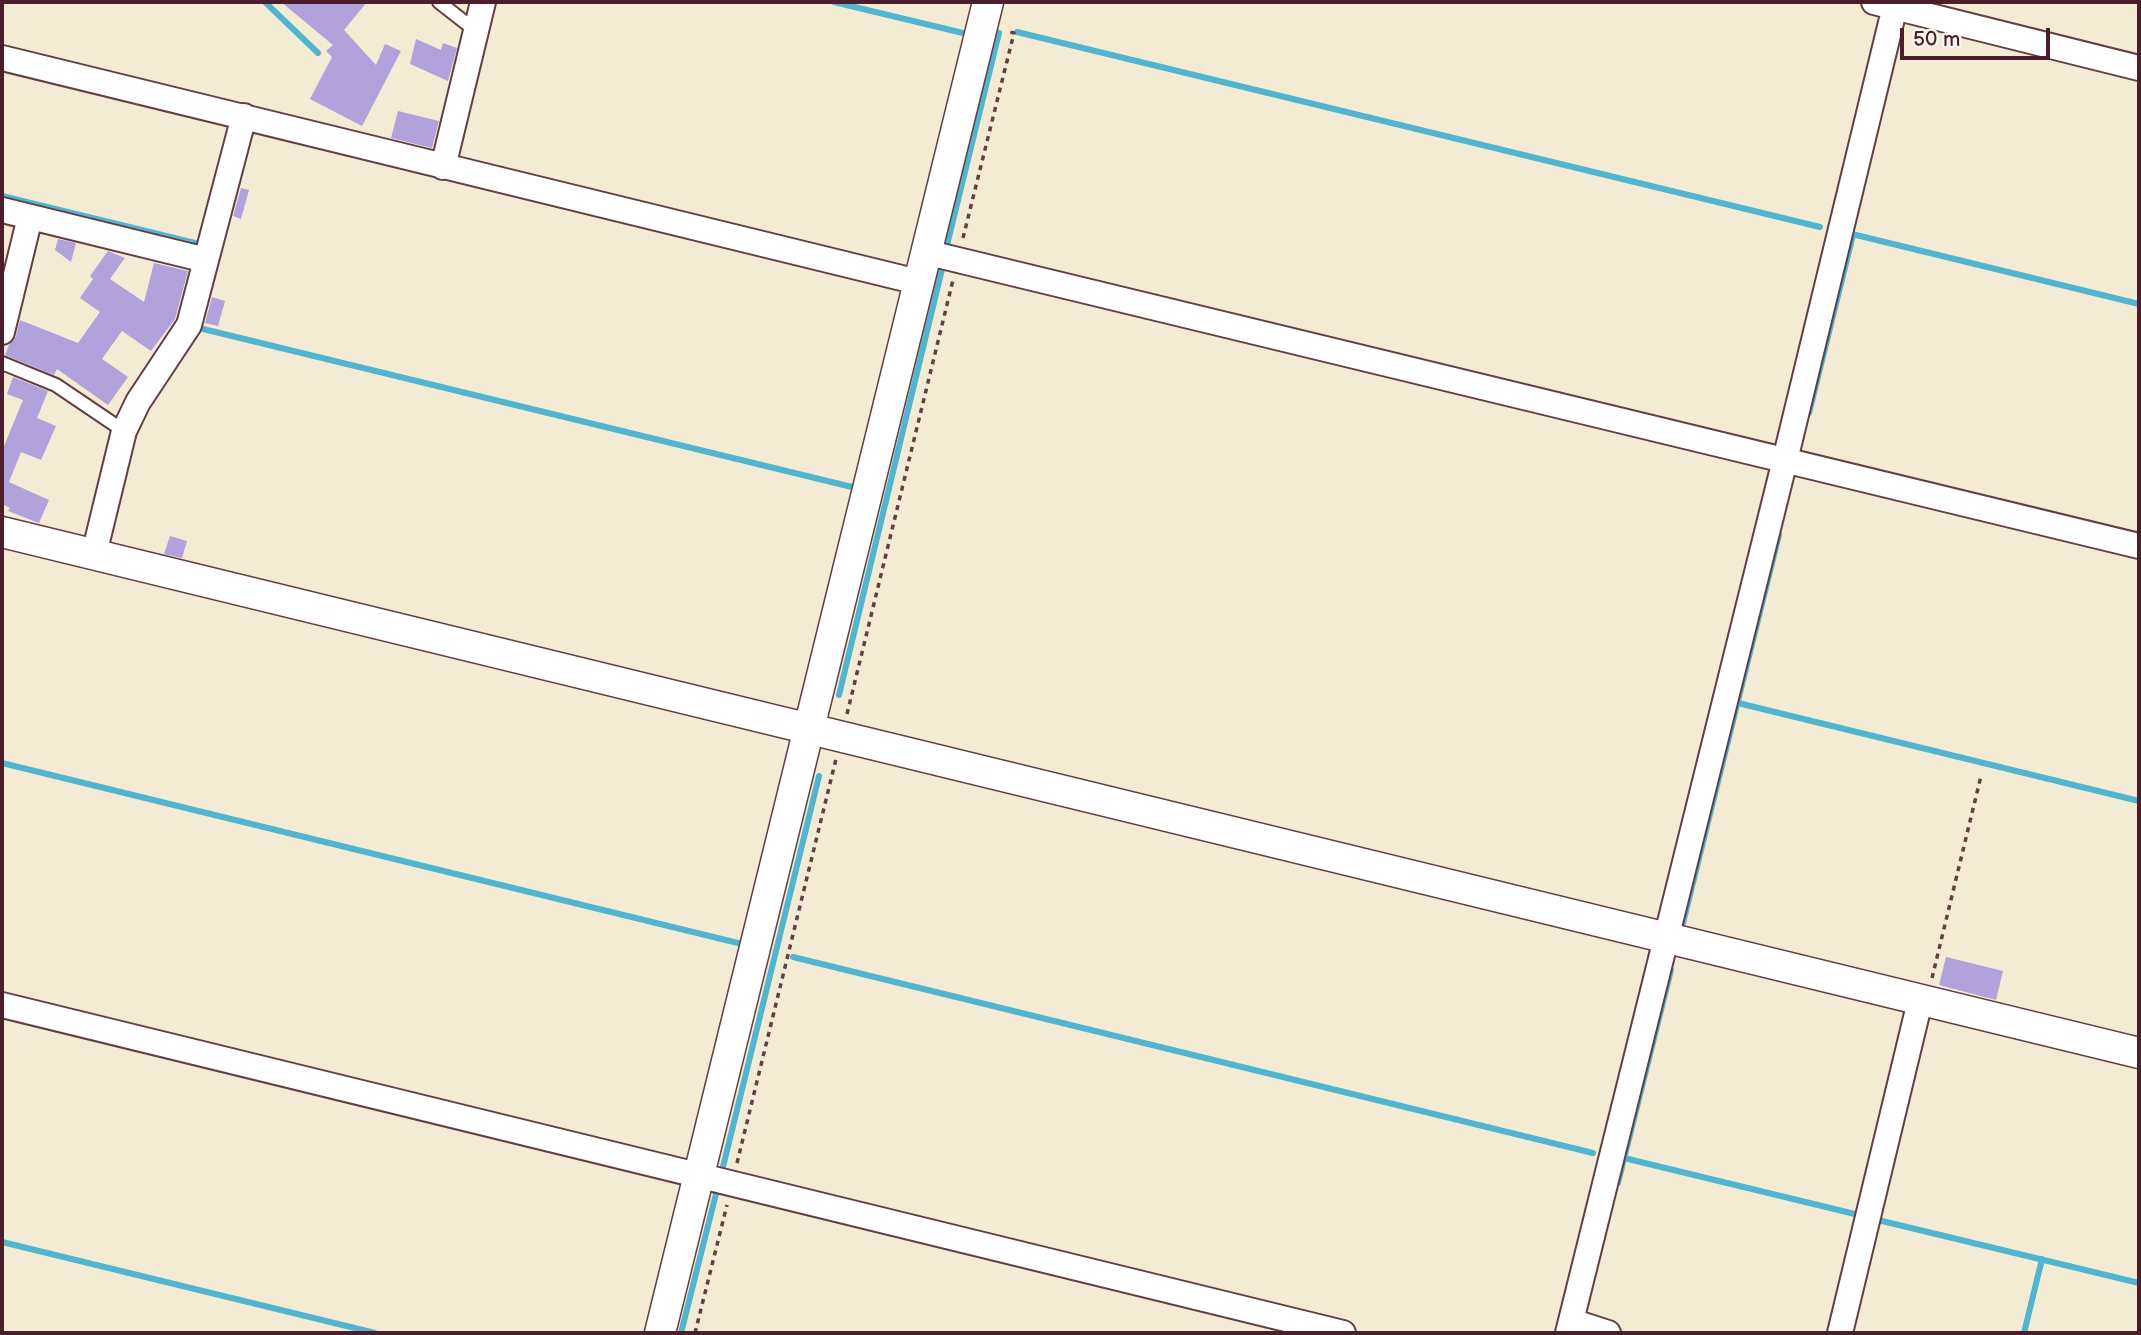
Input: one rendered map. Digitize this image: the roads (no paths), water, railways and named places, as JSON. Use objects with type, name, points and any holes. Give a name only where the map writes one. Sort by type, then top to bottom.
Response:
[{"type":"street","points":[[443,167],[483,2]]},
{"type":"street","points":[[1608,1333],[1569,1327],[1785,460],[1888,4],[2139,68]]},
{"type":"street","points":[[660,1333],[717,1181],[809,730],[925,252],[996,11]]},
{"type":"street","points":[[2,58],[918,282]]},
{"type":"street","points":[[94,554],[124,431],[138,402],[189,325],[244,116]]},
{"type":"street","points":[[2,210],[206,260]]},
{"type":"street","points":[[2,332],[30,217]]},
{"type":"street","points":[[925,252],[2139,546]]},
{"type":"street","points":[[2,532],[2139,1054]]},
{"type":"street","points":[[1840,1333],[1923,1002]]},
{"type":"street","points":[[2,1005],[1343,1333]]},
{"type":"lane","points":[[439,2],[476,31]]},
{"type":"lane","points":[[2,363],[56,385],[124,431]]},
{"type":"waterway","points":[[265,2],[318,53]]},
{"type":"waterway","points":[[834,2],[963,33]]},
{"type":"waterway","points":[[1017,32],[1820,227]]},
{"type":"waterway","points":[[947,245],[999,33]]},
{"type":"waterway","points":[[2,196],[195,243]]},
{"type":"waterway","points":[[1852,234],[2139,304]]},
{"type":"waterway","points":[[1809,413],[1853,235]]},
{"type":"waterway","points":[[839,695],[944,261]]},
{"type":"waterway","points":[[199,328],[852,487]]},
{"type":"waterway","points":[[1682,927],[1779,535]]},
{"type":"waterway","points":[[1738,703],[2139,801]]},
{"type":"waterway","points":[[2,763],[742,944]]},
{"type":"waterway","points":[[721,1175],[819,776]]},
{"type":"waterway","points":[[793,957],[1593,1153]]},
{"type":"waterway","points":[[1618,1183],[1671,970]]},
{"type":"waterway","points":[[1624,1158],[1859,1215]]},
{"type":"waterway","points":[[681,1333],[718,1186]]},
{"type":"waterway","points":[[1878,1220],[2139,1283]]},
{"type":"waterway","points":[[2,1242],[375,1333]]},
{"type":"waterway","points":[[2024,1333],[2042,1259]]}]
